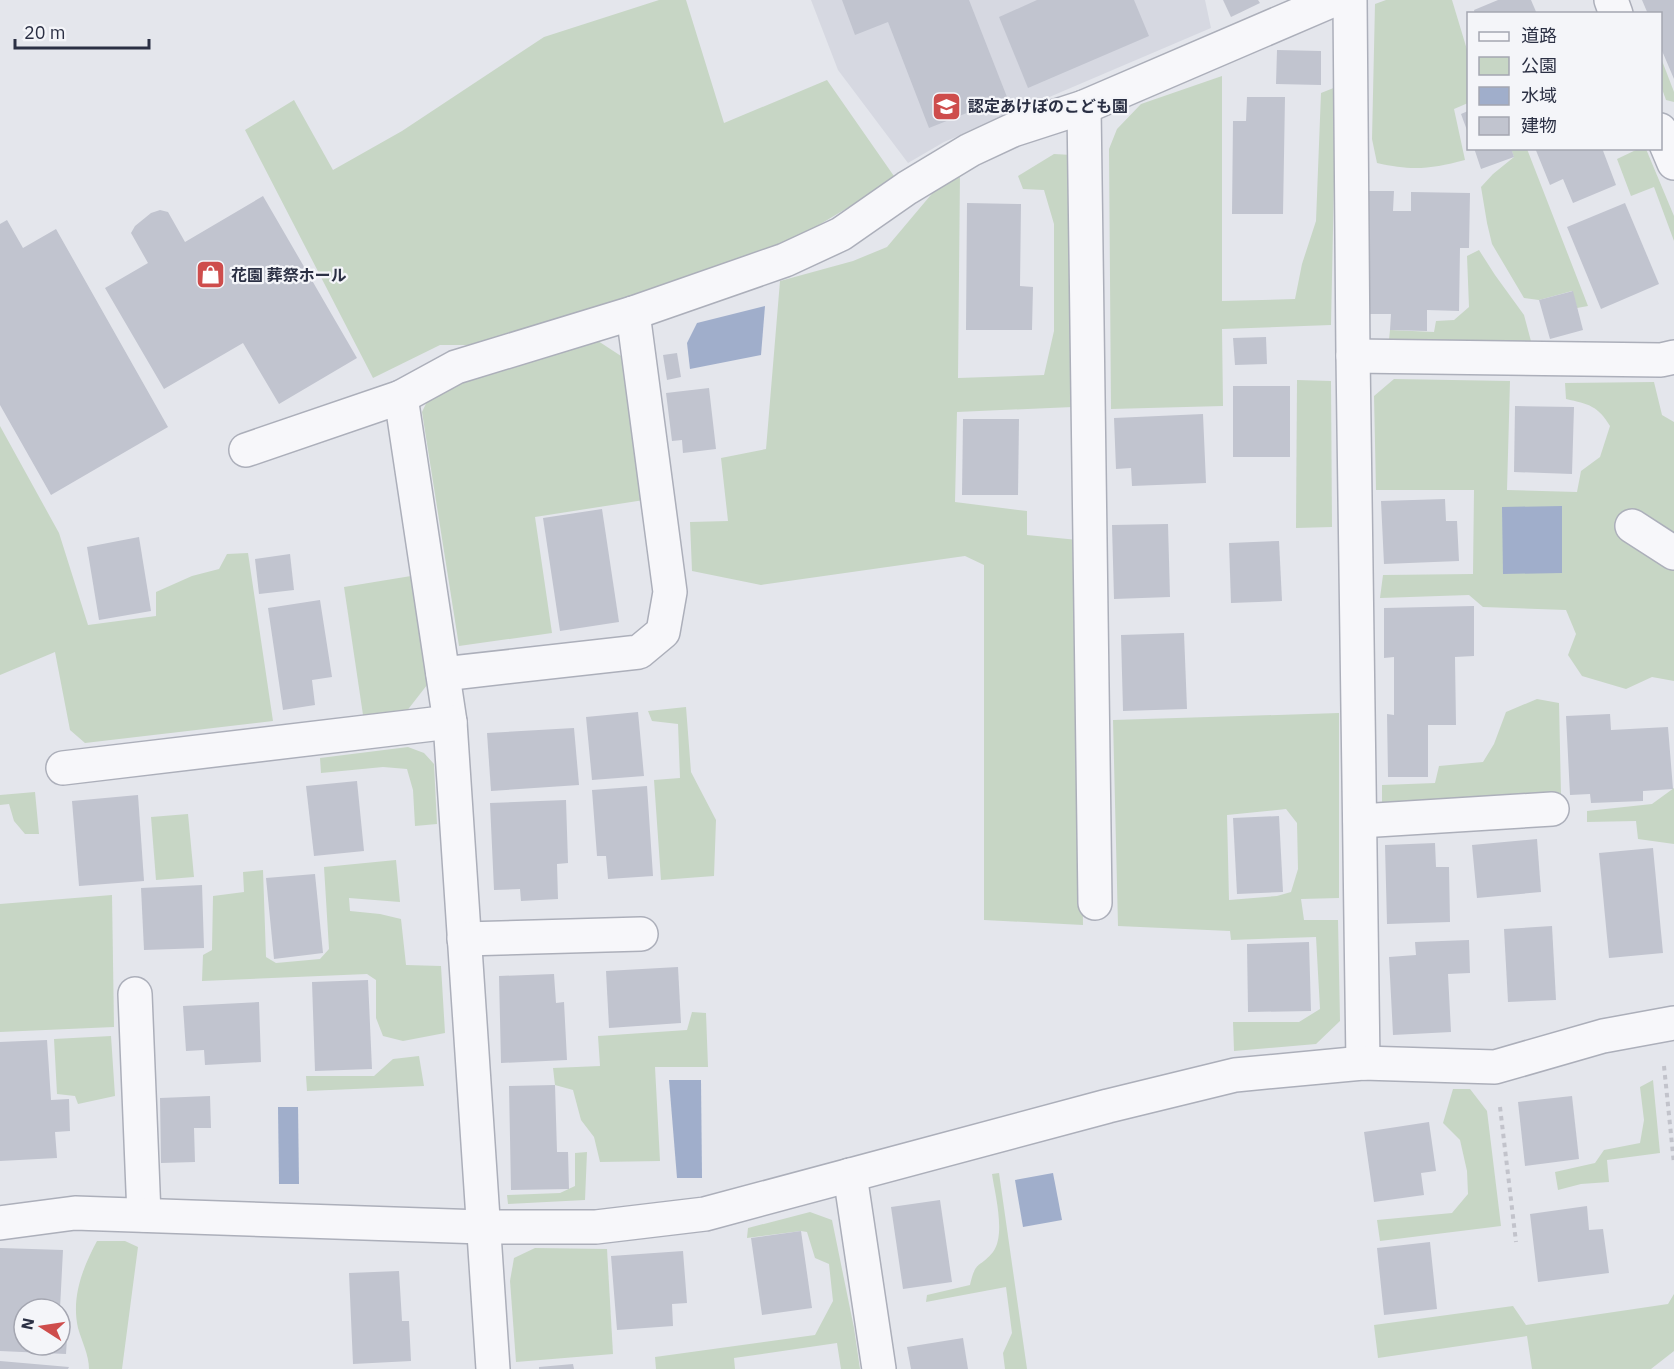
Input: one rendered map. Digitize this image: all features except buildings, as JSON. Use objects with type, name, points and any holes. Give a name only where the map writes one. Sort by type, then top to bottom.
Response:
[{"type":"street","points":[[246,450],[401,397],[456,367],[633,313],[785,260],[832,238],[907,188],[970,150],[1012,130],[1084,107],[1333,0]]},
{"type":"street","points":[[1350,0],[1363,1063]]},
{"type":"street","points":[[1084,107],[1095,903]]},
{"type":"street","points":[[443,674],[639,652],[663,632],[670,592],[633,313]]},
{"type":"street","points":[[1353,356],[1661,360],[1674,357]]},
{"type":"street","points":[[401,397],[450,722],[493,1369]]},
{"type":"street","points":[[1632,526],[1674,553]]},
{"type":"street","points":[[63,768],[450,722]]},
{"type":"street","points":[[1359,821],[1552,808]]},
{"type":"street","points":[[464,939],[641,934]]},
{"type":"street","points":[[135,994],[144,1215]]},
{"type":"street","points":[[0,1223],[75,1213],[482,1227],[596,1227],[705,1214],[1107,1106],[1235,1075],[1363,1063],[1495,1067],[1603,1036],[1667,1024]]},
{"type":"street","points":[[850,1175],[879,1369]]},
{"type":"path","points":[[1667,1024],[1674,1164]]},
{"type":"path","points":[[1495,1067],[1516,1242]]},
{"type":"shaded area","name":"認定あけぼのこども園","points":[[811,0],[1205,0],[1211,28],[944,142],[908,163],[838,70]]},
{"type":"green space","points":[[659,0],[686,0],[724,123],[827,80],[896,179],[765,257],[479,345],[440,345],[373,378],[245,130],[294,100],[333,170],[402,131],[544,37]]},
{"type":"green space","points":[[1386,0],[1452,0],[1467,50],[1467,103],[1454,109],[1465,160],[1421,168],[1377,163],[1372,139],[1375,4]]},
{"type":"green space","points":[[1662,61],[1674,92],[1674,102],[1666,100],[1662,89]]},
{"type":"green space","points":[[1222,76],[1222,301],[1295,299],[1302,264],[1316,221],[1321,93],[1336,87],[1331,325],[1222,329],[1223,406],[1111,409],[1109,149],[1117,129],[1141,104]]},
{"type":"green space","points":[[1511,150],[1527,150],[1588,306],[1577,308],[1572,291],[1539,300],[1524,298],[1492,244],[1481,187],[1514,157]]},
{"type":"green space","points":[[1636,150],[1646,150],[1674,216],[1674,241],[1654,187],[1631,196],[1617,159]]},
{"type":"green space","points":[[1054,154],[1072,155],[1073,407],[957,412],[955,502],[1027,511],[1027,535],[1078,540],[1083,925],[984,920],[984,565],[965,556],[761,585],[692,571],[690,522],[728,521],[721,458],[766,449],[780,281],[853,261],[887,247],[935,190],[960,172],[958,378],[1044,375],[1054,331],[1054,224],[1044,190],[1023,189],[1018,176]]},
{"type":"green space","points":[[1479,250],[1524,315],[1532,345],[1389,340],[1390,330],[1434,332],[1436,321],[1454,320],[1469,307],[1467,256]]},
{"type":"green space","points":[[595,339],[621,356],[644,500],[535,517],[552,633],[459,646],[422,412],[431,393]]},
{"type":"green space","points":[[1394,379],[1510,381],[1507,490],[1577,492],[1581,471],[1600,457],[1610,426],[1597,410],[1566,399],[1565,383],[1654,382],[1662,415],[1674,422],[1674,681],[1652,677],[1626,689],[1582,676],[1568,655],[1576,634],[1566,610],[1483,607],[1469,595],[1380,598],[1383,575],[1473,574],[1474,490],[1376,490],[1374,396]]},
{"type":"green space","points":[[1297,380],[1331,381],[1332,527],[1296,528]]},
{"type":"green space","points":[[0,426],[59,533],[88,625],[156,616],[156,592],[192,576],[219,569],[227,554],[248,553],[273,721],[85,743],[70,730],[55,652],[0,675]]},
{"type":"green space","points":[[411,576],[427,685],[406,712],[363,715],[344,587]]},
{"type":"green space","points":[[1537,699],[1559,703],[1561,794],[1382,808],[1382,785],[1435,783],[1439,766],[1483,762],[1494,744],[1506,712]]},
{"type":"green space","points":[[686,707],[691,772],[716,820],[714,876],[661,880],[654,780],[680,778],[678,724],[652,721],[648,711]]},
{"type":"green space","points":[[1339,713],[1339,898],[1301,899],[1304,920],[1338,920],[1340,1021],[1316,1044],[1234,1051],[1233,1022],[1299,1022],[1320,1009],[1316,937],[1231,940],[1230,931],[1118,926],[1113,720]],"holes":[[[1286,809],[1297,823],[1298,869],[1291,892],[1277,896],[1229,900],[1227,815]]]},
{"type":"green space","points":[[408,747],[424,753],[434,764],[437,824],[415,826],[413,790],[407,769],[383,767],[321,773],[320,758]]},
{"type":"green space","points":[[1674,788],[1674,844],[1638,839],[1636,821],[1587,822],[1587,811],[1652,804]]},
{"type":"green space","points":[[35,792],[39,834],[25,834],[14,821],[9,804],[0,805],[0,795]]},
{"type":"green space","points":[[188,814],[194,877],[156,880],[151,817]]},
{"type":"green space","points":[[396,860],[400,902],[349,898],[350,911],[401,919],[406,965],[441,966],[445,1033],[403,1041],[383,1036],[376,1018],[376,980],[367,974],[202,981],[203,955],[212,950],[213,896],[244,892],[243,872],[263,870],[266,957],[276,963],[320,959],[329,949],[324,867]]},
{"type":"green space","points":[[112,895],[114,1027],[0,1032],[0,904]]},
{"type":"green space","points":[[692,1012],[706,1013],[708,1067],[655,1067],[660,1161],[600,1162],[594,1137],[581,1120],[573,1090],[555,1085],[553,1068],[600,1066],[598,1036],[687,1030]]},
{"type":"green space","points":[[111,1036],[115,1096],[78,1104],[75,1096],[57,1094],[54,1039]]},
{"type":"green space","points":[[419,1056],[424,1086],[307,1091],[306,1076],[374,1076],[393,1059]]},
{"type":"green space","points":[[1653,1080],[1660,1153],[1607,1160],[1609,1182],[1581,1184],[1558,1190],[1555,1172],[1595,1163],[1604,1150],[1640,1143],[1644,1120],[1640,1087]]},
{"type":"green space","points":[[1453,1089],[1470,1089],[1487,1111],[1501,1226],[1380,1241],[1377,1220],[1452,1213],[1468,1194],[1467,1171],[1460,1140],[1443,1123]]},
{"type":"green space","points":[[587,1152],[585,1200],[508,1204],[507,1195],[560,1193],[575,1186],[575,1153]]},
{"type":"green space","points":[[999,1173],[1027,1369],[1005,1369],[1003,1353],[1012,1333],[1006,1287],[926,1302],[927,1295],[970,1285],[976,1268],[997,1245],[999,1225],[992,1174]]},
{"type":"green space","points":[[810,1212],[832,1220],[860,1369],[841,1369],[837,1343],[734,1358],[735,1369],[656,1369],[655,1357],[815,1335],[833,1301],[829,1264],[815,1258],[807,1232],[747,1238],[748,1228]]},
{"type":"green space","points":[[97,1241],[125,1241],[138,1247],[122,1369],[89,1369],[87,1354],[78,1328],[77,1294],[87,1261]]},
{"type":"green space","points":[[535,1248],[607,1249],[613,1354],[516,1362],[510,1281],[514,1258]]},
{"type":"green space","points":[[1674,1294],[1674,1351],[1651,1369],[1532,1369],[1527,1336],[1378,1358],[1374,1325],[1513,1306],[1526,1325],[1668,1304]]},
{"type":"water","points":[[765,306],[761,355],[690,369],[687,343],[697,323]]},
{"type":"water","points":[[1562,506],[1562,573],[1503,574],[1502,507]]},
{"type":"water","points":[[669,1080],[701,1080],[702,1178],[677,1178]]},
{"type":"water","points":[[278,1107],[298,1107],[299,1184],[279,1184]]},
{"type":"water","points":[[1053,1173],[1062,1220],[1023,1227],[1015,1180]]},
{"type":"place","name":"認定あけぼのこども園","points":[[947,106]]},
{"type":"place","name":"花園 葬祭ホール","points":[[210,275]]}]
